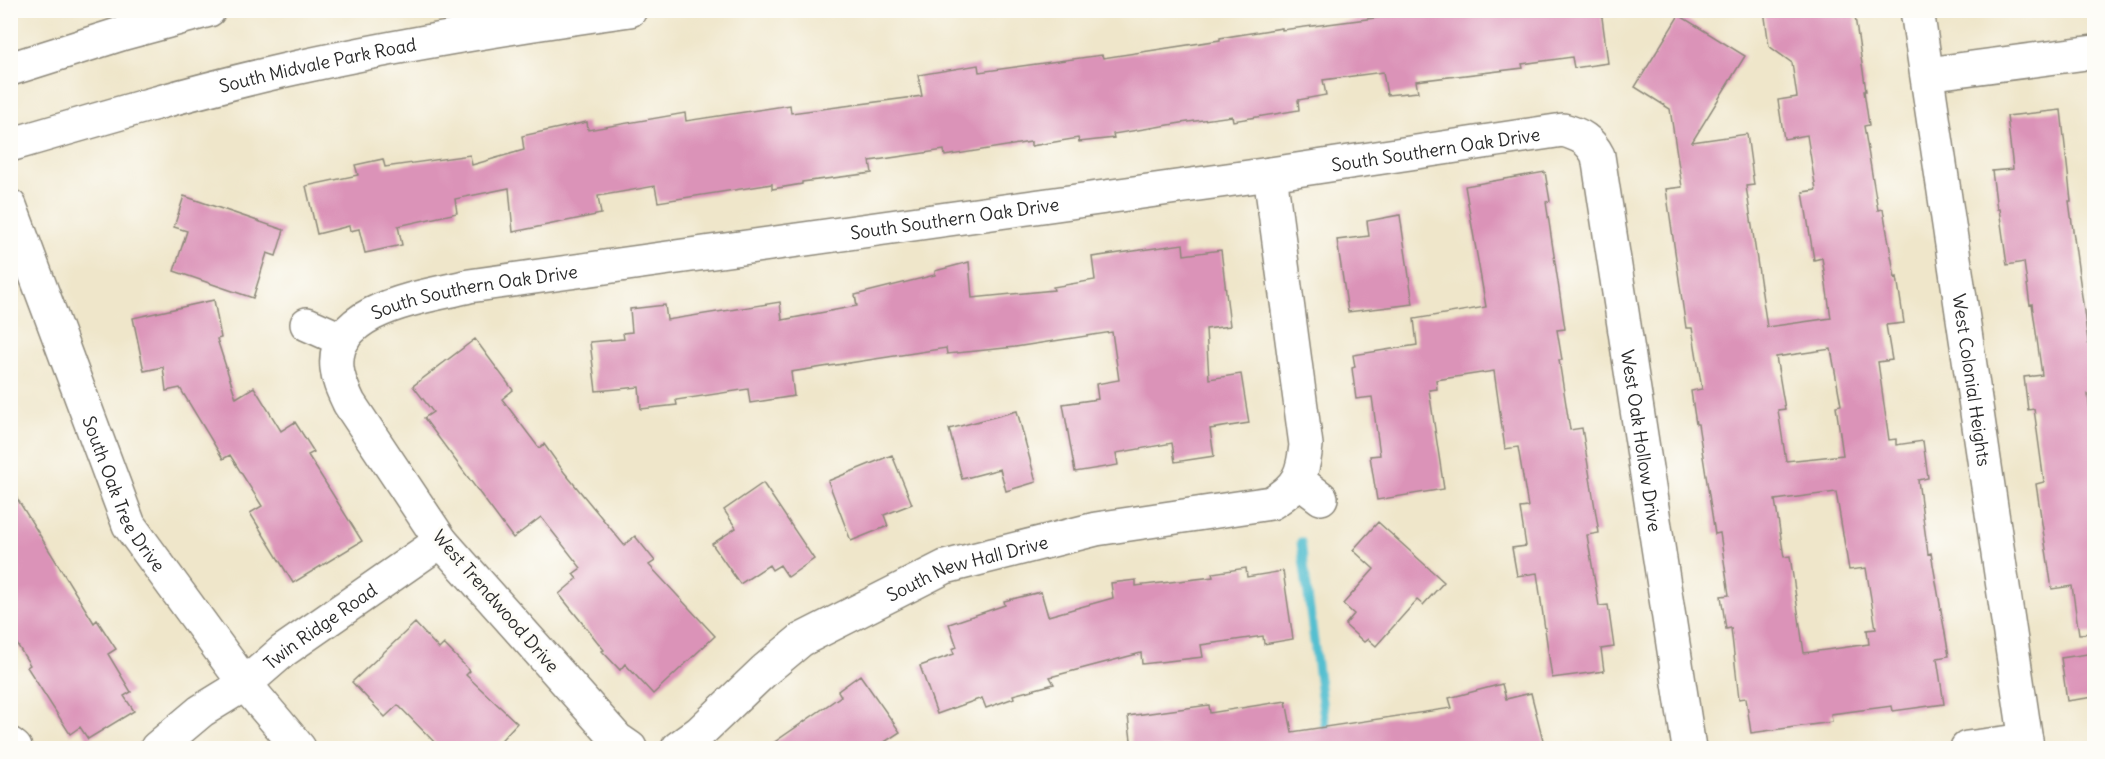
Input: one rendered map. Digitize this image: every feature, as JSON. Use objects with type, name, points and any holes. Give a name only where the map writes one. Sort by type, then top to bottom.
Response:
[{"type":"street","points":[[10,69],[113,36],[209,10]]},
{"type":"street","name":"South Midvale Park Road","points":[[10,145],[193,94],[337,59],[442,39],[630,10]]},
{"type":"street","name":"West Colonial Heights","points":[[1917,10],[2026,744]]},
{"type":"street","points":[[1927,74],[2094,52]]},
{"type":"street","name":"South Southern Oak Drive","points":[[342,343],[359,321],[381,308],[469,285],[1270,174],[1545,132],[1591,128]]},
{"type":"street","name":"West Oak Hollow Drive","points":[[1591,128],[1592,144],[1598,156],[1602,174],[1689,748]]},
{"type":"street","name":"South New Hall Drive","points":[[678,748],[700,732],[765,670],[801,640],[945,567],[1096,530],[1271,503],[1285,494],[1309,489],[1304,468],[1305,426],[1270,174]]},
{"type":"street","name":"South Oak Tree Drive","points":[[10,206],[129,525],[245,684],[299,748]]},
{"type":"street","points":[[307,324],[342,343]]},
{"type":"street","name":"West Trendwood Drive","points":[[342,343],[337,355],[341,386],[441,541],[617,739],[630,748]]},
{"type":"street","name":"Twin Ridge Road","points":[[157,748],[201,711],[245,684],[283,651],[441,541]]},
{"type":"street","points":[[10,744],[15,748]]},
{"type":"street","points":[[1967,748],[2026,744]]},
{"type":"building","points":[[1381,10],[1601,10],[1608,63],[1574,68],[1572,57],[1522,64],[1523,68],[1416,81],[1418,92],[1387,95],[1383,72],[1323,80],[1326,95],[1298,100],[1299,110],[1233,121],[1232,116],[1181,123],[1113,134],[1114,138],[1079,142],[1078,138],[1031,146],[1031,142],[945,156],[944,150],[870,161],[872,173],[802,182],[802,184],[772,189],[772,184],[658,202],[655,186],[598,196],[601,214],[513,232],[509,188],[455,199],[457,213],[398,226],[402,245],[365,253],[359,229],[350,231],[349,226],[317,234],[306,186],[358,175],[355,165],[383,159],[385,167],[470,155],[472,165],[524,150],[522,136],[587,122],[588,130],[685,113],[686,121],[790,105],[791,113],[922,96],[918,75],[978,65],[979,72],[1102,55],[1103,58],[1282,28],[1282,30],[1382,17]]},
{"type":"building","points":[[1764,10],[1854,10],[1869,125],[1864,126],[1878,210],[1883,209],[1904,323],[1886,325],[1892,360],[1878,362],[1889,440],[1896,439],[1896,445],[1923,441],[1928,478],[1918,480],[1928,554],[1931,553],[1949,656],[1937,658],[1944,704],[1893,711],[1892,706],[1831,714],[1832,722],[1751,733],[1746,698],[1739,699],[1731,628],[1726,629],[1721,596],[1729,595],[1720,533],[1715,534],[1691,391],[1702,389],[1692,328],[1686,328],[1666,189],[1682,187],[1670,109],[1635,87],[1679,15],[1745,56],[1692,142],[1747,134],[1754,185],[1746,186],[1767,327],[1831,318],[1822,258],[1814,260],[1803,192],[1816,190],[1807,135],[1784,139],[1778,100],[1797,97],[1792,63],[1769,46]],"holes":[[[1831,349],[1841,405],[1836,406],[1843,455],[1786,461],[1778,410],[1785,409],[1776,357]],[[1836,492],[1849,570],[1866,568],[1876,629],[1867,630],[1869,644],[1804,653],[1790,556],[1784,557],[1775,500]]]},
{"type":"building","points":[[2061,110],[2071,201],[2069,201],[2089,348],[2094,347],[2094,393],[2088,394],[2094,444],[2094,633],[2079,634],[2072,586],[2052,589],[2036,484],[2044,482],[2034,409],[2028,410],[2024,377],[2042,375],[2032,304],[2030,305],[2024,262],[2007,265],[1992,171],[2013,169],[2007,116]]},
{"type":"building","points":[[1545,172],[1550,201],[1546,202],[1565,329],[1557,330],[1562,360],[1559,360],[1570,430],[1582,428],[1599,533],[1587,535],[1599,606],[1608,605],[1614,647],[1601,649],[1604,671],[1552,678],[1537,573],[1517,576],[1512,548],[1526,546],[1520,508],[1528,507],[1518,447],[1505,449],[1494,371],[1436,380],[1437,389],[1429,390],[1444,489],[1377,500],[1370,456],[1380,455],[1372,397],[1356,399],[1352,368],[1355,367],[1353,355],[1417,345],[1414,319],[1486,307],[1465,186]]},
{"type":"building","points":[[184,196],[284,230],[276,256],[267,253],[253,298],[174,271],[187,231],[174,227]]},
{"type":"building","points":[[1400,215],[1413,304],[1348,312],[1337,240],[1369,236],[1367,221]]},
{"type":"building","points":[[1183,244],[1184,255],[1221,250],[1230,326],[1206,329],[1209,379],[1241,374],[1249,423],[1210,429],[1214,456],[1175,462],[1172,443],[1116,453],[1118,465],[1075,472],[1063,404],[1098,399],[1096,384],[1119,380],[1112,332],[1015,347],[947,354],[946,348],[791,372],[794,396],[750,403],[748,389],[676,400],[677,405],[641,409],[639,387],[596,391],[590,342],[624,339],[623,333],[632,332],[630,309],[665,305],[667,320],[780,302],[782,320],[857,306],[855,295],[935,275],[935,271],[969,262],[972,298],[1054,290],[1053,287],[1095,280],[1092,257]]},
{"type":"building","points":[[214,300],[221,338],[217,339],[236,398],[254,387],[281,431],[295,422],[314,452],[308,455],[362,541],[293,583],[250,513],[262,506],[230,455],[223,459],[180,388],[166,391],[163,367],[144,371],[133,318]]},
{"type":"building","points":[[475,339],[513,390],[502,399],[539,448],[544,444],[624,545],[635,536],[655,561],[649,565],[715,636],[653,694],[625,664],[620,670],[602,651],[604,650],[559,594],[577,579],[573,574],[581,568],[541,517],[513,538],[424,418],[433,412],[413,386]]},
{"type":"building","points":[[1017,411],[1036,482],[1006,491],[1000,469],[962,479],[949,429]]},
{"type":"building","points":[[892,455],[912,504],[884,515],[888,526],[851,541],[828,481]]},
{"type":"building","points":[[763,483],[814,559],[788,577],[780,565],[772,570],[769,565],[740,584],[712,544],[736,528],[724,510]]},
{"type":"building","points":[[10,487],[94,623],[97,620],[116,649],[108,654],[131,692],[124,696],[134,711],[88,739],[80,727],[70,734],[27,667],[30,665],[10,633]]},
{"type":"building","points":[[1378,522],[1444,582],[1423,605],[1417,600],[1376,646],[1368,639],[1364,642],[1345,625],[1354,614],[1343,604],[1374,569],[1353,550]]},
{"type":"building","points":[[1246,568],[1247,577],[1283,571],[1293,639],[1264,644],[1263,636],[1201,645],[1203,657],[1142,664],[1141,653],[1050,677],[1054,684],[1013,695],[1014,698],[986,708],[982,698],[937,714],[920,666],[954,654],[952,649],[957,647],[949,624],[1005,605],[1004,601],[1041,592],[1048,616],[1113,598],[1111,583],[1136,580],[1136,586],[1213,577],[1212,573]]},
{"type":"building","points":[[415,623],[439,649],[444,644],[470,671],[466,675],[517,723],[494,748],[440,748],[398,705],[385,717],[352,682]]},
{"type":"building","points":[[2094,653],[2094,697],[2067,701],[2061,658]]},
{"type":"building","points":[[860,675],[900,732],[871,748],[766,748],[841,696],[838,691]]},
{"type":"building","points":[[1502,684],[1506,699],[1531,693],[1545,748],[1132,748],[1128,716],[1209,705],[1210,713],[1286,701],[1292,732],[1452,708],[1449,698]]},
{"type":"waterway","points":[[1301,542],[1328,748]]}]
